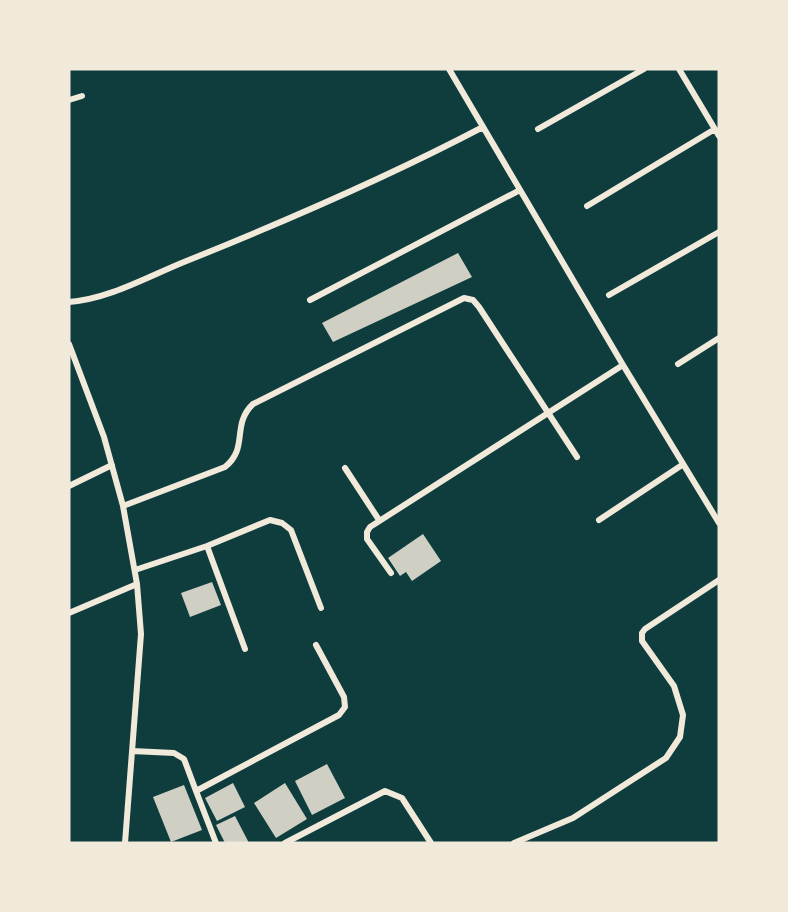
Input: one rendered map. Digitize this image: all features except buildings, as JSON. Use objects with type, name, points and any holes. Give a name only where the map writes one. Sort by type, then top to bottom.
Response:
[{"type":"street","points":[[449,69],[682,465],[719,523]]},
{"type":"street","points":[[538,129],[644,69]]},
{"type":"street","points":[[587,206],[717,133],[679,69]]},
{"type":"street","points":[[69,100],[81,96]]},
{"type":"street","points":[[69,302],[102,297],[273,226],[419,160],[483,127]]},
{"type":"street","points":[[310,300],[520,190]]},
{"type":"street","points":[[609,295],[719,232]]},
{"type":"street","points":[[123,506],[225,467],[237,453],[242,419],[253,404],[464,298],[473,300],[479,307],[577,457]]},
{"type":"street","points":[[678,364],[719,338]]},
{"type":"street","points":[[69,344],[112,465],[123,506],[137,584],[141,634],[124,843]]},
{"type":"street","points":[[391,573],[368,538],[367,532],[370,527],[623,365]]},
{"type":"street","points":[[69,486],[112,465]]},
{"type":"street","points":[[599,520],[682,465]]},
{"type":"street","points":[[345,468],[379,520]]},
{"type":"street","points":[[135,570],[207,546],[270,520],[282,523],[291,530],[321,608]]},
{"type":"street","points":[[207,546],[245,649]]},
{"type":"street","points":[[514,843],[573,818],[666,758],[680,737],[683,715],[674,686],[642,641],[642,633],[719,580]]},
{"type":"street","points":[[69,613],[137,584]]},
{"type":"street","points":[[196,791],[339,715],[345,707],[344,698],[316,645]]},
{"type":"street","points":[[132,751],[174,753],[184,759],[216,843]]},
{"type":"street","points":[[285,843],[385,791],[402,798],[431,843]]}]
